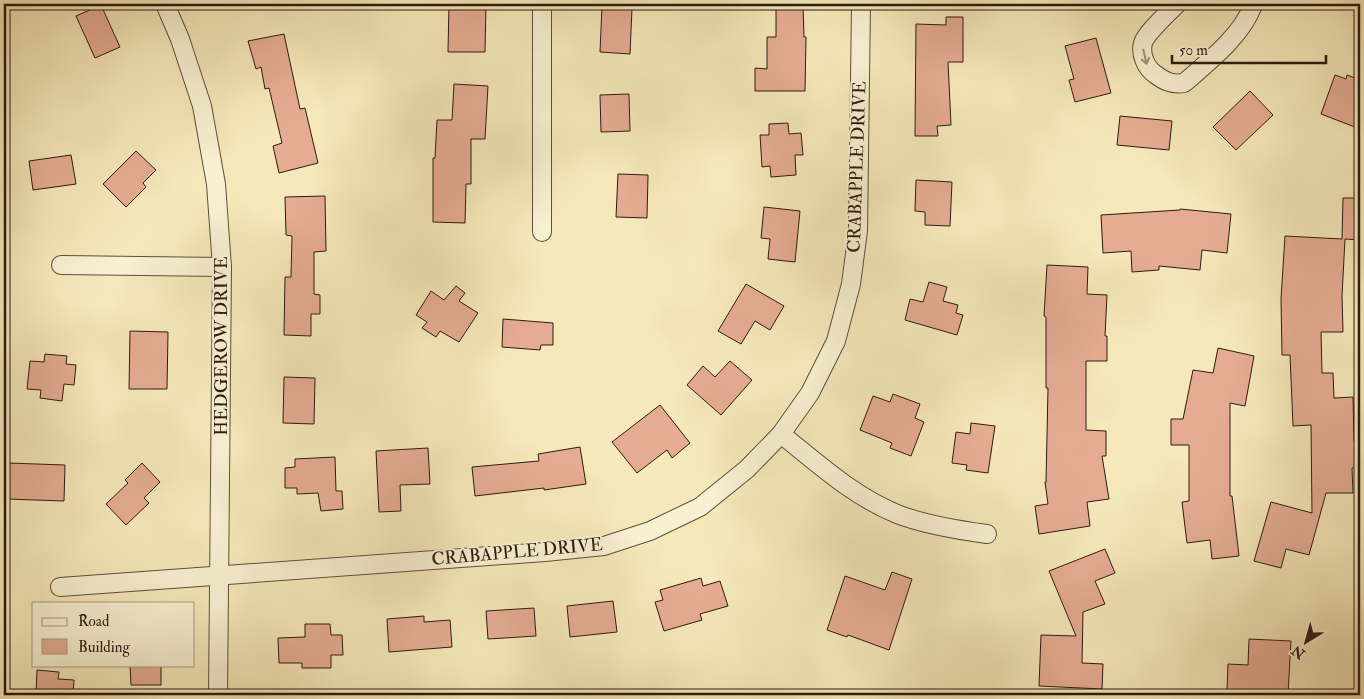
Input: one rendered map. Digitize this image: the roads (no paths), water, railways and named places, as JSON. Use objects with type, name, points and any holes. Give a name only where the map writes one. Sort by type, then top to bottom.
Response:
[{"type":"street","name":"HEDGEROW DRIVE","points":[[165,4],[180,39],[202,106],[216,184],[222,267],[218,695]]},
{"type":"street","points":[[542,4],[542,232]]},
{"type":"street","name":"CRABAPPLE DRIVE","points":[[60,587],[545,552],[604,546],[650,531],[700,507],[747,469],[781,434],[810,393],[836,341],[851,284],[858,231],[861,4]]},
{"type":"street","points":[[1177,4],[1143,41],[1142,52],[1148,68],[1153,73],[1174,84],[1184,83],[1229,40],[1241,26],[1253,4]]},
{"type":"street","points":[[61,265],[222,267]]},
{"type":"street","points":[[781,434],[858,494],[897,514],[925,523],[987,534]]}]
